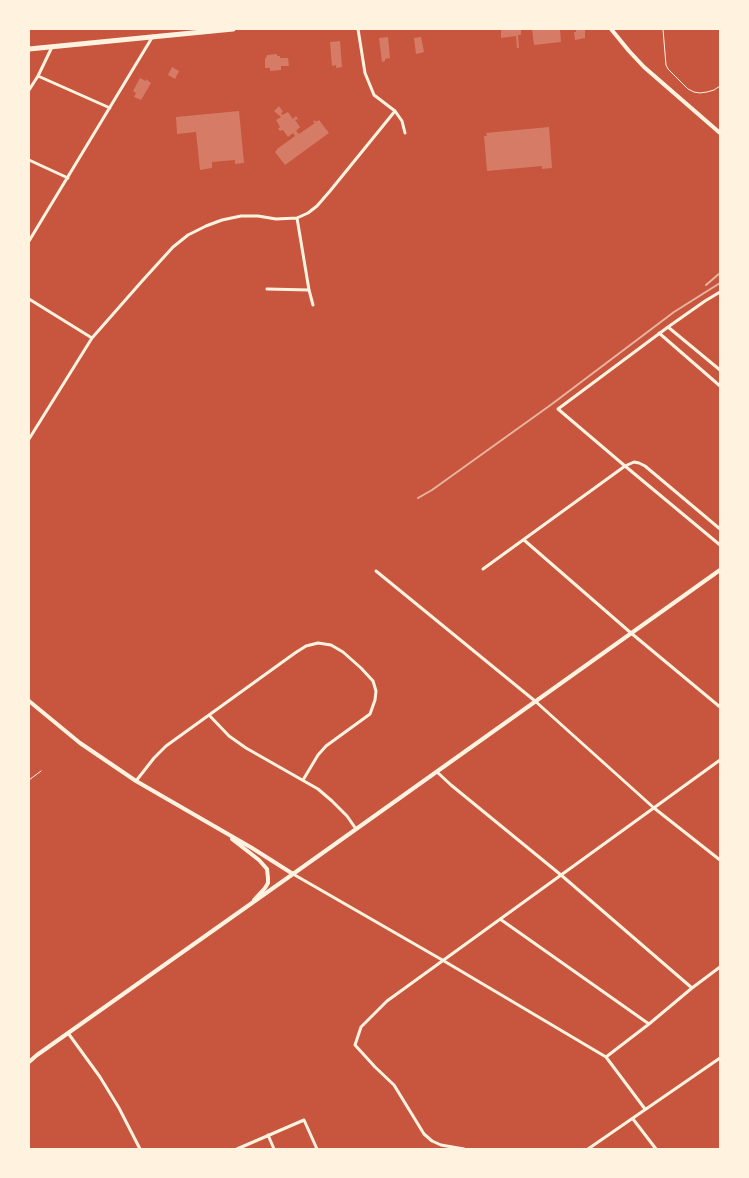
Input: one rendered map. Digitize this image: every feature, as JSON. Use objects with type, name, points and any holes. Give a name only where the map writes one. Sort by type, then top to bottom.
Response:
[{"type":"main road","points":[[29,49],[233,29]]},
{"type":"street","points":[[358,29],[365,73],[374,94],[395,111],[402,121],[405,133]]},
{"type":"street","points":[[611,29],[644,67],[720,134]]},
{"type":"street","points":[[29,241],[153,36]]},
{"type":"street","points":[[29,90],[52,46]]},
{"type":"street","points":[[38,76],[110,108]]},
{"type":"street","points":[[29,439],[92,338],[173,247],[188,235],[222,220],[241,216],[276,219],[296,218],[308,213],[324,199],[395,111]]},
{"type":"street","points":[[29,160],[68,178]]},
{"type":"street","points":[[296,218],[313,305]]},
{"type":"street","points":[[267,289],[309,290]]},
{"type":"street","points":[[720,292],[668,326],[558,408],[720,545]]},
{"type":"street","points":[[29,299],[92,338]]},
{"type":"street","points":[[668,326],[720,370]]},
{"type":"street","points":[[659,333],[720,386]]},
{"type":"street","points":[[484,569],[625,466],[634,462],[645,466],[720,529]]},
{"type":"street","points":[[524,540],[720,707]]},
{"type":"street","points":[[29,1062],[720,570]]},
{"type":"street","points":[[376,571],[535,701],[654,808],[720,860]]},
{"type":"street","points":[[136,781],[166,746],[280,663],[306,646],[318,643],[330,645],[343,652],[361,668],[373,681],[376,691],[375,700],[370,714],[326,746],[302,780]]},
{"type":"street","points":[[29,701],[80,743],[136,781],[606,1057],[646,1109]]},
{"type":"street","points":[[209,715],[230,736],[246,748],[274,766],[318,789],[347,816],[356,829]]},
{"type":"street","points":[[464,1149],[441,1145],[432,1141],[424,1134],[394,1085],[355,1045],[361,1027],[387,1001],[720,760]]},
{"type":"street","points":[[438,772],[692,988]]},
{"type":"street","points":[[216,827],[259,860],[267,869],[268,878],[265,888],[248,906]]},
{"type":"street","points":[[500,919],[649,1024]]},
{"type":"street","points":[[606,1057],[720,967]]},
{"type":"street","points":[[68,1033],[100,1077],[140,1149]]},
{"type":"street","points":[[588,1149],[720,1058]]},
{"type":"street","points":[[633,1119],[656,1149]]},
{"type":"street","points":[[237,1149],[304,1120],[317,1149]]},
{"type":"street","points":[[268,1135],[274,1149]]},
{"type":"path","points":[[664,29],[666,65],[672,74],[694,92],[707,92],[720,86]]},
{"type":"path","points":[[29,780],[41,771]]},
{"type":"building","points":[[501,29],[521,29],[521,35],[518,35],[519,48],[517,48],[516,36],[501,38]]},
{"type":"building","points":[[532,29],[560,29],[561,42],[534,45]]},
{"type":"building","points":[[576,29],[585,29],[585,38],[575,40],[574,32],[576,32]]},
{"type":"building","points":[[388,37],[390,58],[382,62],[379,38]]},
{"type":"building","points":[[421,37],[424,52],[416,54],[414,38]]},
{"type":"building","points":[[340,41],[342,67],[336,68],[336,65],[332,66],[330,42]]},
{"type":"building","points":[[277,54],[280,58],[288,58],[289,66],[281,66],[281,70],[270,71],[270,68],[265,68],[265,58],[267,55]]},
{"type":"building","points":[[172,67],[179,71],[175,79],[168,75]]},
{"type":"building","points":[[140,78],[146,81],[146,79],[151,83],[141,100],[134,97],[136,93],[133,91]]},
{"type":"building","points":[[279,106],[283,112],[281,113],[282,115],[288,112],[293,119],[296,116],[298,119],[295,120],[300,127],[296,131],[299,134],[315,123],[313,122],[315,120],[316,122],[319,120],[329,133],[285,165],[275,152],[295,136],[293,133],[288,137],[283,130],[280,131],[278,129],[280,127],[276,120],[281,117],[274,111]]},
{"type":"building","points":[[239,111],[244,163],[235,164],[235,160],[212,162],[212,168],[200,170],[196,132],[177,134],[176,117]]},
{"type":"building","points":[[549,127],[552,168],[542,169],[542,166],[487,171],[484,136],[487,136],[486,133]]},
{"type":"railway","points":[[706,285],[720,273]]},
{"type":"railway","points":[[418,498],[552,404],[674,312],[720,283]]}]
